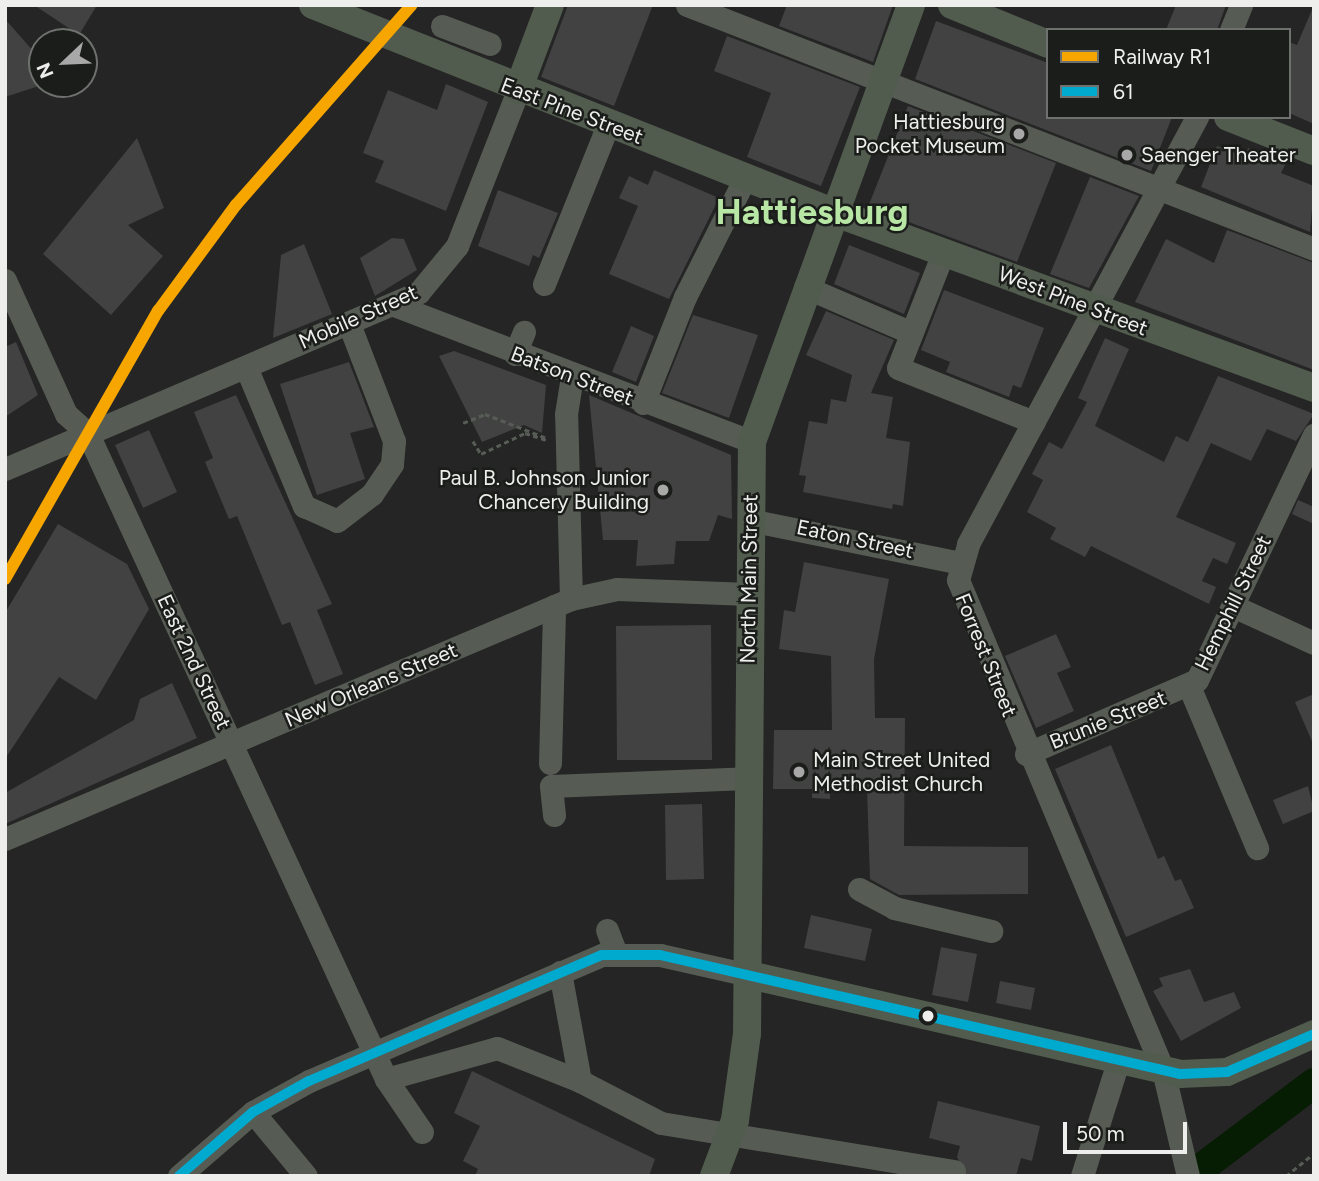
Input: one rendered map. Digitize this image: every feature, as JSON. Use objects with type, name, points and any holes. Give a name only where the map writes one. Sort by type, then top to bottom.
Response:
[{"type":"main road","name":"East Pine Street","points":[[313,5],[468,71],[833,212]]},
{"type":"main road","name":"Mobile Street","points":[[519,90],[550,5]]},
{"type":"main road","name":"North Main Street","points":[[713,1176],[731,1133],[744,1076],[749,975],[748,594],[752,442],[805,287],[911,5]]},
{"type":"main road","points":[[953,5],[1046,43]]},
{"type":"main road","points":[[1233,119],[1314,151]]},
{"type":"main road","name":"West Pine Street","points":[[833,212],[1094,310],[1314,388]]},
{"type":"main road","points":[[749,975],[1118,1062],[1163,1070],[1227,1072],[1314,1034]]},
{"type":"street","points":[[687,5],[1314,249]]},
{"type":"street","points":[[1232,28],[1241,5]]},
{"type":"street","points":[[442,26],[484,42],[468,71]]},
{"type":"street","name":"Mobile Street","points":[[5,469],[394,305],[432,282],[461,253],[519,90]]},
{"type":"street","name":"Forrest Street","points":[[1188,1176],[1163,1070],[1026,754],[958,586],[961,563],[1196,119]]},
{"type":"street","points":[[544,284],[608,125]]},
{"type":"street","points":[[643,403],[685,297],[745,178]]},
{"type":"street","points":[[943,253],[898,368],[1034,422]]},
{"type":"street","name":"East 2nd Street","points":[[5,280],[66,414],[88,434],[386,1079],[422,1132]]},
{"type":"street","points":[[805,287],[912,332]]},
{"type":"street","name":"Batson Street","points":[[394,305],[572,376],[752,442]]},
{"type":"street","points":[[246,367],[304,506],[337,521],[372,494],[392,464],[394,441],[349,324]]},
{"type":"street","points":[[515,354],[524,331]]},
{"type":"street","points":[[550,763],[562,603],[556,438],[572,376]]},
{"type":"street","name":"Hemphill Street","points":[[1258,848],[1189,686],[1236,600],[1314,435]]},
{"type":"street","name":"Eaton Street","points":[[749,520],[961,563]]},
{"type":"street","name":"New Orleans Street","points":[[5,839],[562,603],[617,590],[748,594]]},
{"type":"street","points":[[1236,600],[1314,628]]},
{"type":"street","points":[[1236,600],[1314,643]]},
{"type":"street","name":"Brunie Street","points":[[1026,754],[1189,686]]},
{"type":"street","points":[[554,815],[551,786],[747,778]]},
{"type":"street","points":[[859,889],[894,908],[991,930]]},
{"type":"street","points":[[607,930],[616,954]]},
{"type":"street","points":[[179,1176],[253,1112],[373,1051],[559,972],[616,954],[660,955],[749,975]]},
{"type":"street","points":[[559,972],[580,1081]]},
{"type":"street","points":[[386,1079],[497,1048],[580,1081],[661,1123],[954,1171]]},
{"type":"street","points":[[1082,1176],[1118,1062]]},
{"type":"street","points":[[253,1112],[306,1176]]},
{"type":"path","points":[[463,423],[485,414],[556,438]]},
{"type":"path","points":[[473,442],[481,454],[525,433],[556,438]]},
{"type":"path","points":[[1286,1176],[1314,1153]]},
{"type":"building","points":[[34,5],[97,5],[83,28],[68,28]]},
{"type":"building","points":[[568,5],[653,5],[614,106],[541,77]]},
{"type":"building","points":[[787,5],[893,5],[873,62],[779,26]]},
{"type":"building","points":[[1176,5],[1226,5],[1218,28],[1167,28]]},
{"type":"building","points":[[1314,5],[1314,124],[1291,114],[1291,43],[1297,45]]},
{"type":"building","points":[[5,19],[28,45],[28,90],[5,97]]},
{"type":"building","points":[[936,21],[1046,62],[1046,119],[1171,119],[1151,171],[915,79]]},
{"type":"building","points":[[727,36],[860,87],[821,186],[747,157],[771,93],[714,71]]},
{"type":"building","points":[[446,84],[488,102],[446,211],[375,182],[384,161],[363,153],[388,90],[437,110]]},
{"type":"building","points":[[908,106],[1056,163],[1017,262],[868,207]]},
{"type":"building","points":[[137,138],[164,208],[128,225],[163,256],[111,315],[43,254]]},
{"type":"building","points":[[1217,146],[1245,157],[1248,148],[1286,163],[1281,173],[1314,186],[1310,232],[1201,187]]},
{"type":"building","points":[[654,170],[719,198],[669,299],[609,274],[638,206],[619,198],[629,176],[648,185]]},
{"type":"building","points":[[1090,177],[1139,196],[1089,288],[1050,274]]},
{"type":"building","points":[[498,190],[558,213],[539,258],[533,255],[529,266],[478,246]]},
{"type":"building","points":[[1227,230],[1314,263],[1314,370],[1135,302],[1166,239],[1214,263]]},
{"type":"building","points":[[392,238],[404,239],[417,270],[375,296],[360,258]]},
{"type":"building","points":[[304,244],[332,314],[273,338],[281,255]]},
{"type":"building","points":[[849,245],[920,273],[904,314],[834,284]]},
{"type":"building","points":[[944,290],[1044,328],[1021,388],[1013,385],[1009,397],[946,372],[950,362],[921,350]]},
{"type":"building","points":[[826,311],[894,340],[871,393],[893,397],[886,438],[910,442],[903,506],[893,504],[892,509],[803,492],[806,476],[799,475],[809,421],[827,424],[831,399],[846,402],[852,375],[806,355]]},
{"type":"building","points":[[693,315],[758,335],[729,418],[662,393]]},
{"type":"building","points":[[631,326],[654,336],[636,382],[612,372]]},
{"type":"building","points":[[1105,338],[1129,349],[1095,426],[1164,462],[1176,436],[1188,442],[1218,376],[1314,414],[1296,441],[1267,429],[1251,461],[1211,443],[1176,517],[1236,543],[1227,564],[1213,558],[1202,581],[1216,587],[1209,604],[1091,546],[1085,557],[1050,539],[1056,528],[1027,512],[1043,480],[1032,474],[1049,442],[1062,449],[1087,402],[1078,398]]},
{"type":"building","points":[[16,342],[38,395],[5,417],[5,347]]},
{"type":"building","points":[[454,351],[546,385],[542,433],[524,425],[482,442],[439,356]]},
{"type":"building","points":[[349,362],[374,427],[350,433],[365,479],[317,495],[280,384]]},
{"type":"building","points":[[236,395],[332,604],[317,610],[343,674],[315,685],[290,622],[282,625],[237,516],[229,519],[205,462],[213,458],[194,412]]},
{"type":"building","name":"Paul B. Johnson Junior Chancery Building","points":[[589,395],[731,455],[732,519],[718,515],[709,541],[676,541],[674,564],[636,566],[638,540],[603,540]]},
{"type":"building","points":[[149,430],[177,492],[143,508],[115,445]]},
{"type":"building","points":[[1298,500],[1314,507],[1314,524],[1292,514]]},
{"type":"building","points":[[58,524],[127,564],[149,609],[96,700],[59,677],[5,759],[5,613]]},
{"type":"building","points":[[804,562],[889,579],[874,659],[875,718],[905,718],[904,846],[1028,847],[1028,894],[899,895],[870,879],[867,789],[830,789],[830,799],[812,798],[812,789],[773,789],[774,730],[832,730],[831,656],[779,649],[784,610],[795,612]]},
{"type":"building","points":[[711,625],[712,760],[617,760],[616,626]]},
{"type":"building","points":[[1056,634],[1071,667],[1057,673],[1074,711],[1036,728],[1005,656]]},
{"type":"building","points":[[172,683],[197,738],[5,824],[5,793],[134,720],[140,699]]},
{"type":"building","points":[[1314,694],[1314,746],[1295,702]]},
{"type":"building","points":[[1111,745],[1158,859],[1164,856],[1175,881],[1181,879],[1194,908],[1126,937],[1055,769]]},
{"type":"building","points":[[1308,786],[1314,811],[1283,824],[1273,800]]},
{"type":"building","points":[[702,804],[704,879],[666,880],[665,805]]},
{"type":"building","points":[[811,915],[872,929],[865,961],[804,948]]},
{"type":"building","points":[[941,947],[977,954],[968,1002],[932,995]]},
{"type":"building","points":[[1190,969],[1204,1002],[1234,992],[1241,1008],[1181,1041],[1153,991],[1163,986],[1159,978]]},
{"type":"building","points":[[1000,981],[1035,988],[1031,1010],[996,1003]]},
{"type":"building","points":[[472,1071],[655,1159],[649,1176],[475,1176],[478,1169],[463,1161],[480,1126],[454,1113]]},
{"type":"building","points":[[938,1101],[1040,1126],[1032,1161],[1021,1158],[1016,1176],[967,1176],[957,1157],[960,1146],[929,1138]]},
{"type":"waterway","points":[[1191,1176],[1314,1083]]},
{"type":"rail line","name":"R1","points":[[5,579],[158,311],[236,205],[412,5]]},
{"type":"transit line","name":"61","points":[[179,1176],[253,1112],[309,1081],[602,955],[660,955],[1180,1074],[1227,1072],[1314,1034]]},
{"type":"place","name":"Hattiesburg Pocket Museum","points":[[1019,134]]},
{"type":"place","name":"Saenger Theater","points":[[1127,155]]},
{"type":"place","name":"Paul B. Johnson Junior Chancery Building","points":[[663,490]]},
{"type":"place","name":"Main Street United Methodist Church","points":[[799,772]]},
{"type":"district","name":"Hattiesburg","points":[[812,212]]}]
